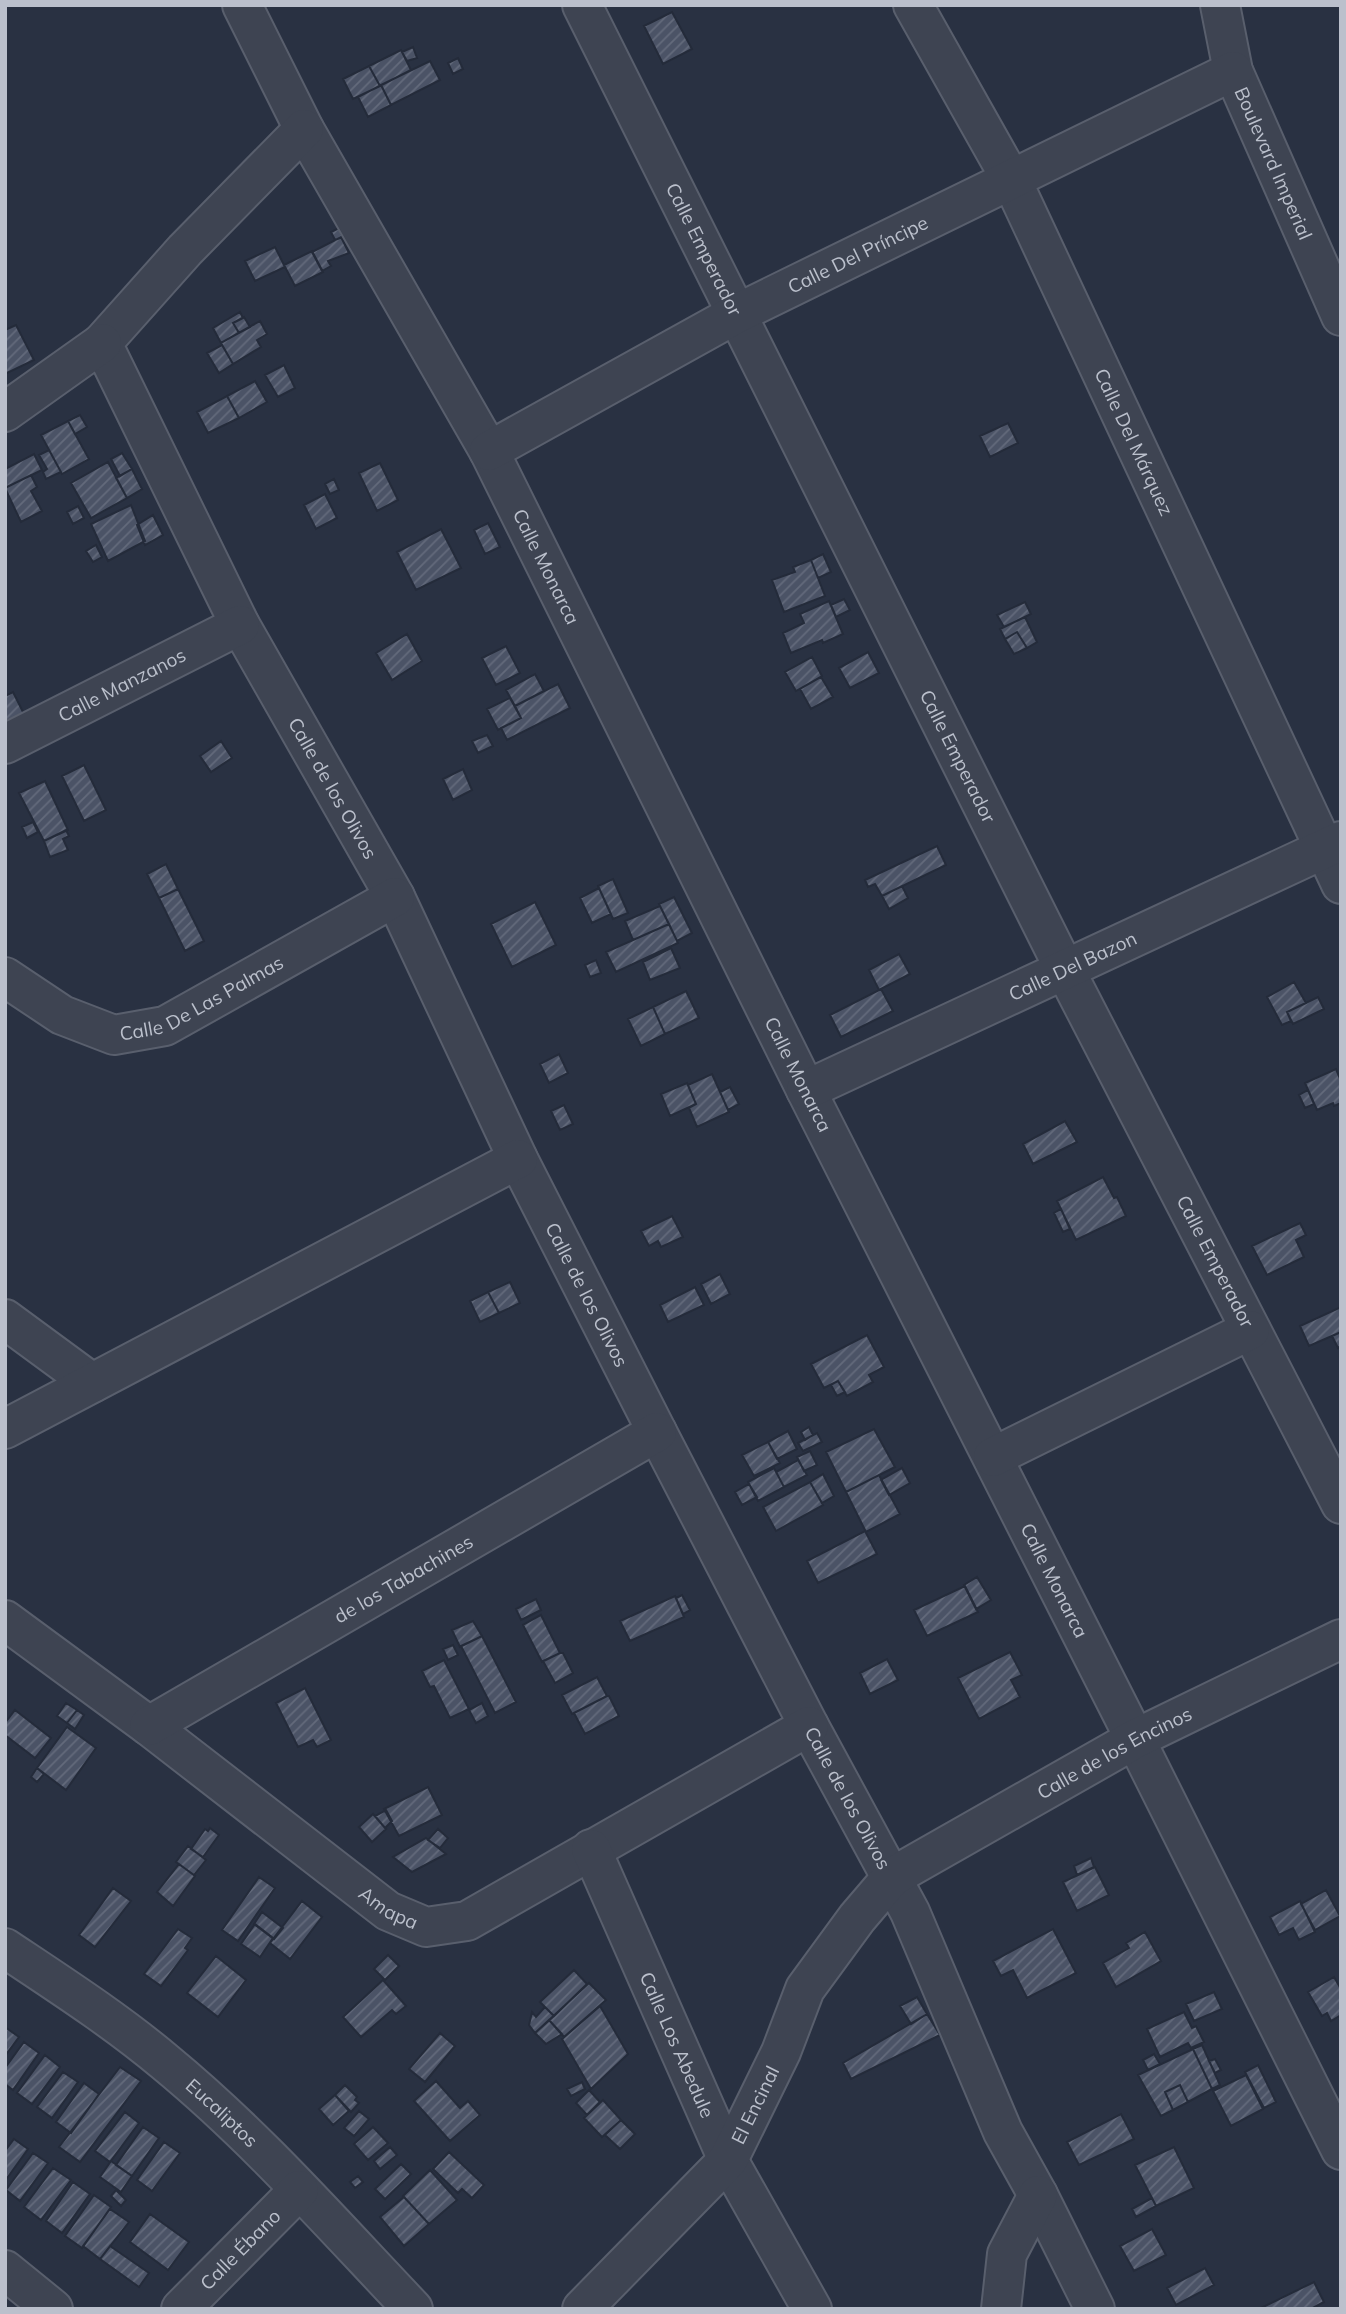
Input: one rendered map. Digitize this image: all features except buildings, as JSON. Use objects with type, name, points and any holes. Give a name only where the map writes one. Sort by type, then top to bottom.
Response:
[{"type":"street","name":"Calle Monarca","points":[[242,5],[304,130],[488,451],[806,1090],[1341,2150]]},
{"type":"street","name":"Calle Emperador","points":[[582,5],[1065,970],[1341,1504]]},
{"type":"street","name":"Calle Del Márquez","points":[[913,5],[1012,181],[1332,846],[1341,884]]},
{"type":"street","name":"Boulevard Imperial","points":[[1220,5],[1233,71],[1341,316]]},
{"type":"street","name":"Calle Del Príncipe","points":[[488,451],[738,313],[1233,71]]},
{"type":"street","points":[[5,412],[102,343],[126,319],[146,293],[304,130]]},
{"type":"street","name":"Calle de los Olivos","points":[[102,343],[240,625],[395,898],[518,1158],[657,1432],[809,1726],[910,1912],[1003,2132],[1038,2194],[1095,2309]]},
{"type":"street","name":"Calle Manzanos","points":[[5,744],[240,625]]},
{"type":"street","name":"Calle Del Bazon","points":[[806,1090],[1332,846]]},
{"type":"street","name":"Calle De Las Palmas","points":[[5,977],[62,1015],[114,1035],[164,1026],[395,898]]},
{"type":"street","points":[[5,1429],[518,1158]]},
{"type":"street","points":[[5,1319],[92,1382]]},
{"type":"street","points":[[993,1457],[1250,1330]]},
{"type":"street","name":"de los Tabachines","points":[[149,1726],[657,1432]]},
{"type":"street","name":"Amapa","points":[[5,1620],[149,1726],[388,1912],[426,1927],[467,1921],[809,1726]]},
{"type":"street","name":"Calle de los Encinos","points":[[892,1877],[1135,1739],[1341,1639]]},
{"type":"street","name":"Calle Los Abedule","points":[[591,1849],[728,2160],[811,2309]]},
{"type":"street","name":"El Encinal","points":[[582,2309],[728,2160],[781,2052],[805,1989],[857,1918],[892,1877]]},
{"type":"street","name":"Eucaliptos","points":[[5,1948],[164,2061],[234,2122],[413,2309]]},
{"type":"street","name":"Calle Ébano","points":[[181,2309],[299,2190]]},
{"type":"street","points":[[1001,2309],[1007,2254],[1038,2194]]},
{"type":"street","points":[[5,2270],[53,2309]]}]
